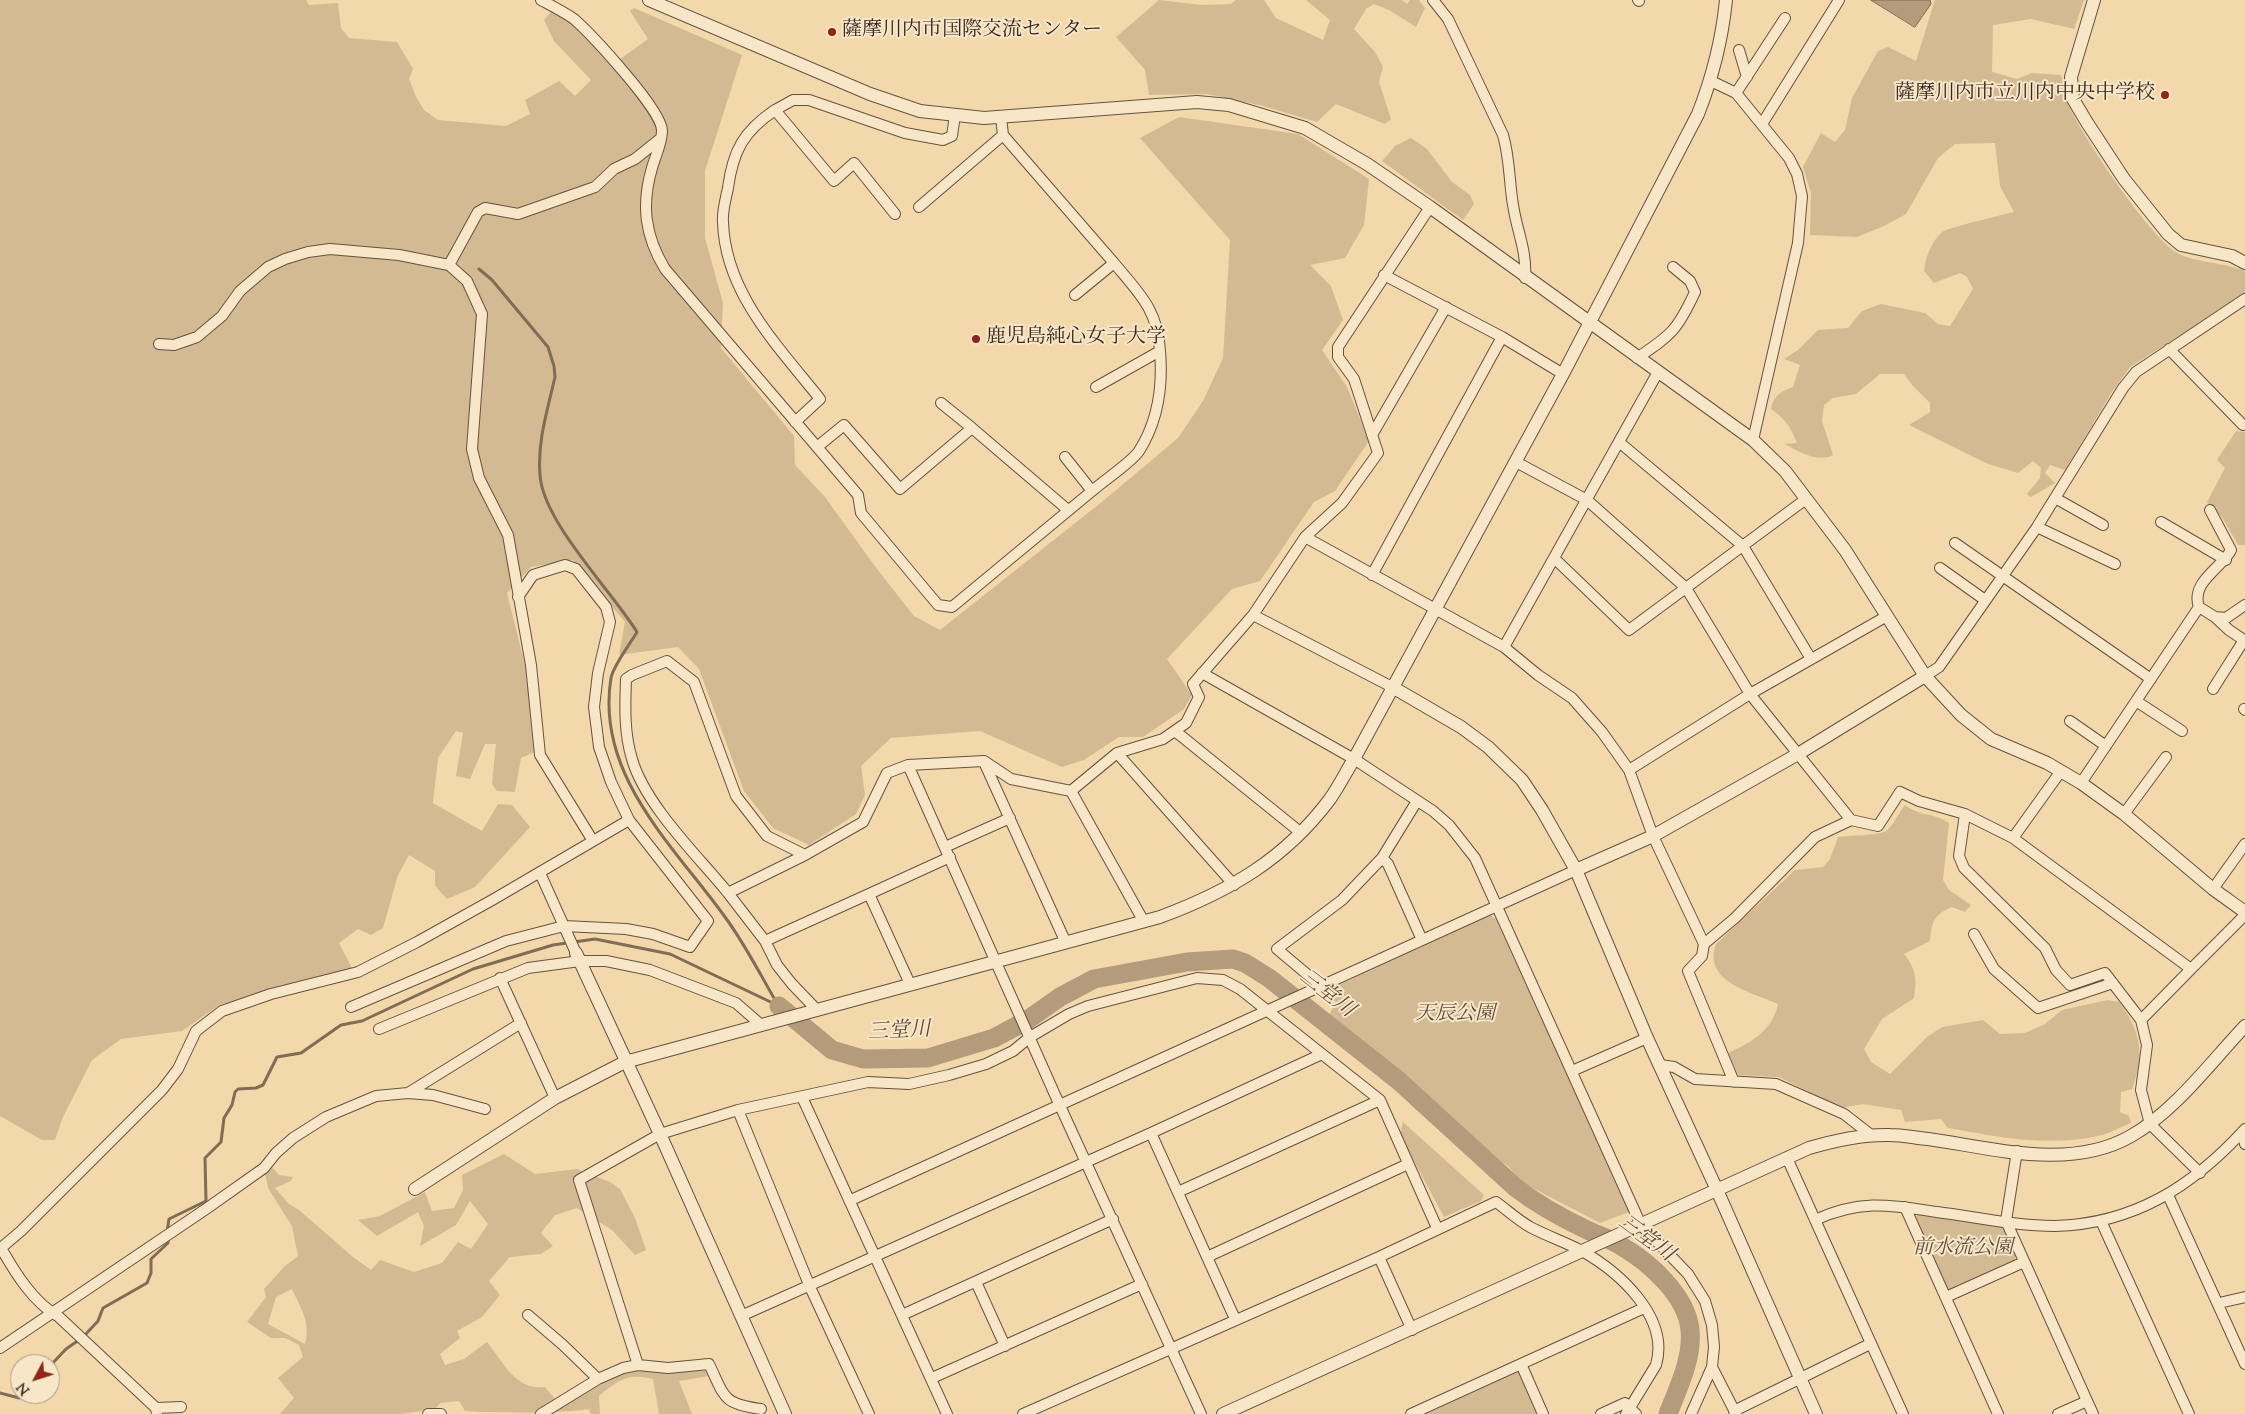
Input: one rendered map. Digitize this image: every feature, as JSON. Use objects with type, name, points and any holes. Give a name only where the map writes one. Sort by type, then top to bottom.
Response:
[{"type":"street","points":[[541,0],[572,18],[627,75],[656,114],[663,130],[648,182],[644,211],[647,229],[655,253],[665,269],[858,495],[861,513],[938,605],[952,607],[1138,452],[1156,415],[1160,393],[1160,351],[1154,318],[1147,302],[1003,135],[1001,117]]},
{"type":"street","points":[[648,0],[870,94],[920,112],[984,118],[1107,111],[1165,103],[1230,105],[1305,128],[1367,164],[1430,207],[1525,278],[1590,321],[1637,358],[1753,440],[1786,470],[1845,550],[1925,676],[1966,720],[1991,739],[2047,763],[2081,783],[2124,814],[2213,889],[2245,913],[2141,1020]]},
{"type":"street","points":[[1433,0],[1448,19],[1503,135],[1508,153],[1512,204],[1527,259],[1525,278]]},
{"type":"street","points":[[416,1189],[555,1098],[625,1062],[814,1009],[1144,922],[1191,906],[1234,885],[1273,858],[1300,832],[1330,798],[1354,759],[1563,374],[1686,139],[1711,81],[1721,41],[1726,0]]},
{"type":"street","points":[[1762,124],[1839,0]]},
{"type":"street","points":[[2094,0],[2070,77],[2073,99],[2086,122],[2124,180],[2168,234],[2181,245],[2232,256],[2245,263]]},
{"type":"street","points":[[1736,93],[1785,18]]},
{"type":"street","points":[[1738,50],[1747,77]]},
{"type":"street","points":[[1711,81],[1736,93],[1789,158],[1798,174],[1802,196],[1798,243],[1753,440]]},
{"type":"street","points":[[795,422],[820,399],[754,315],[734,275],[722,221],[731,167],[742,141],[755,124],[793,100],[809,100],[905,132],[943,140],[952,136],[956,115]]},
{"type":"street","points":[[775,110],[834,181],[854,163],[895,214]]},
{"type":"street","points":[[919,207],[1003,135]]},
{"type":"street","points":[[449,265],[478,212],[485,208],[518,214],[595,187],[614,169],[635,159],[660,139]]},
{"type":"street","points":[[1071,791],[1117,753],[1163,739],[1186,723],[1199,697],[1193,684],[1253,615],[1305,537],[1342,503],[1378,453],[1354,379],[1338,357],[1338,347],[1430,207]]},
{"type":"street","points":[[159,344],[174,345],[197,337],[222,316],[240,291],[268,267],[308,252],[330,250],[399,255],[449,265],[466,281],[482,314],[472,449],[479,478],[508,535],[531,665],[540,755],[593,841]]},
{"type":"street","points":[[1075,295],[1114,263]]},
{"type":"street","points":[[1637,358],[1670,335],[1682,320],[1695,292],[1690,281],[1673,267]]},
{"type":"street","points":[[1384,275],[1502,336],[1563,374]]},
{"type":"street","points":[[851,1200],[1653,836],[1798,754],[1925,676],[1939,666],[2037,527],[2124,388],[2136,372],[2245,299]]},
{"type":"street","points":[[1372,435],[1446,307]]},
{"type":"street","points":[[1372,575],[1502,336]]},
{"type":"street","points":[[2169,349],[2243,425]]},
{"type":"street","points":[[1096,387],[1160,351]]},
{"type":"street","points":[[1504,647],[1658,372]]},
{"type":"street","points":[[941,403],[1068,510]]},
{"type":"street","points":[[817,447],[844,425],[900,489],[972,428]]},
{"type":"street","points":[[1619,442],[1743,546],[1811,659]]},
{"type":"street","points":[[1065,457],[1092,491]]},
{"type":"street","points":[[1516,462],[1587,500],[1686,588],[1750,694],[1851,820]]},
{"type":"street","points":[[2055,498],[2103,525]]},
{"type":"street","points":[[1554,558],[1629,630],[1806,499]]},
{"type":"street","points":[[2210,510],[2231,550],[2226,560],[2213,570],[2202,583],[2197,600],[2199,607],[2244,640],[2213,689]]},
{"type":"street","points":[[2161,522],[2226,560]]},
{"type":"street","points":[[2037,527],[2116,564]]},
{"type":"street","points":[[1305,537],[1504,647],[1538,675],[1572,698],[1602,732],[1629,770],[1653,836],[1704,944],[1702,956],[1688,971],[1734,1082]]},
{"type":"street","points":[[1956,543],[2151,679]]},
{"type":"street","points":[[351,1007],[506,941],[566,929],[626,929],[653,934],[690,948],[708,921],[628,820],[611,782],[599,747],[594,707],[598,673],[610,622],[606,607],[576,568],[565,565],[533,575],[518,597]]},
{"type":"street","points":[[1940,568],[1986,600]]},
{"type":"street","points":[[2215,617],[2226,618],[2245,606]]},
{"type":"street","points":[[2081,783],[2199,607]]},
{"type":"street","points":[[1253,615],[1394,688],[1461,727],[1506,763],[1522,780],[1542,810],[1576,870],[1647,1038],[1717,1190],[1816,1414]]},
{"type":"street","points":[[1629,770],[1750,694],[1887,616]]},
{"type":"street","points":[[805,855],[767,836],[736,796],[694,682],[666,661],[626,679],[625,722],[632,761],[651,800],[728,893],[765,941],[777,965],[814,1009]]},
{"type":"street","points":[[1202,673],[1354,759],[1433,811],[1449,825],[1475,858],[1572,1071],[1639,1226],[1688,1274],[1705,1301],[1712,1325],[1714,1347],[1712,1367],[1691,1414]]},
{"type":"street","points":[[2136,701],[2182,731]]},
{"type":"street","points":[[2070,721],[2106,746]]},
{"type":"street","points":[[1175,731],[1300,832]]},
{"type":"street","points":[[1117,753],[1234,885]]},
{"type":"street","points":[[2124,814],[2166,757]]},
{"type":"street","points":[[984,762],[1066,943]]},
{"type":"street","points":[[728,893],[805,855],[863,822],[886,773],[908,765],[984,762],[1011,779],[1071,791],[1144,922]]},
{"type":"street","points":[[908,765],[1201,1414]]},
{"type":"street","points":[[2013,838],[2061,771]]},
{"type":"street","points":[[1704,944],[1735,918],[1815,837],[1851,820],[1878,826],[1900,792],[1919,801],[1965,814],[2013,838],[2191,970]]},
{"type":"street","points":[[1319,987],[1277,949],[1342,900],[1382,858],[1416,801]]},
{"type":"street","points":[[1965,814],[1959,856],[1964,868],[2045,948],[2056,970],[2070,985],[2106,973],[2141,1020],[2147,1045],[2141,1090],[2150,1124],[2200,1173]]},
{"type":"street","points":[[945,847],[1010,818]]},
{"type":"street","points":[[180,1407],[157,1412],[82,1339],[46,1309],[18,1276],[1,1248],[21,1231],[162,1090],[178,1069],[196,1031],[222,1011],[270,994],[358,972],[417,942],[540,873],[628,820]]},
{"type":"street","points":[[2213,889],[2245,844]]},
{"type":"street","points":[[765,941],[950,857]]},
{"type":"street","points":[[1382,858],[1388,864],[1422,940]]},
{"type":"street","points":[[540,873],[625,1062],[660,1134],[785,1414]]},
{"type":"street","points":[[869,894],[910,984]]},
{"type":"street","points":[[1974,934],[1994,969],[2038,1008],[2112,983]]},
{"type":"street","points":[[379,1029],[500,978],[528,968],[578,957],[650,970],[736,1003],[763,1023]]},
{"type":"street","points":[[500,978],[555,1098]]},
{"type":"street","points":[[638,1365],[579,1180],[660,1134],[738,1110],[868,1082],[908,1084],[949,1075],[986,1064],[1013,1051],[1029,1035],[1088,1006],[1196,978],[1223,980],[1240,989],[1270,1009],[1322,1054],[1380,1100],[1437,1228]]},
{"type":"street","points":[[408,1093],[521,1023]]},
{"type":"street","points":[[1223,1414],[1412,1330],[1787,1158],[1834,1141],[1871,1135],[1892,1135],[2055,1156],[2090,1152],[2111,1146],[2150,1124],[2172,1104],[2245,1026]]},
{"type":"street","points":[[1572,1071],[1647,1038]]},
{"type":"street","points":[[741,1316],[810,1287],[1322,1054]]},
{"type":"street","points":[[1660,1065],[1674,1067],[1695,1079],[1776,1084],[1844,1114],[1871,1135]]},
{"type":"street","points":[[0,1348],[264,1168],[276,1153],[293,1138],[326,1117],[376,1096],[408,1093],[433,1095],[485,1109]]},
{"type":"street","points":[[802,1097],[851,1200],[947,1414]]},
{"type":"street","points":[[1178,1192],[1380,1100]]},
{"type":"street","points":[[738,1110],[810,1287],[869,1414]]},
{"type":"street","points":[[1815,1220],[1829,1213],[1860,1206],[1885,1204],[2054,1226],[2101,1221],[2168,1196],[2200,1173],[2244,1130]]},
{"type":"street","points":[[2244,1130],[2245,1144]]},
{"type":"street","points":[[1151,1133],[1235,1319]]},
{"type":"street","points":[[2017,1151],[2006,1221],[2092,1414]]},
{"type":"street","points":[[1787,1158],[1903,1414]]},
{"type":"street","points":[[1207,1257],[1408,1164]]},
{"type":"street","points":[[2168,1196],[2219,1303],[2245,1363]]},
{"type":"street","points":[[1023,1414],[1379,1257],[1437,1228],[1496,1202],[1529,1226],[1584,1250],[1616,1276],[1644,1308],[1658,1334],[1656,1365],[1632,1412],[1625,1403],[1602,1414]]},
{"type":"street","points":[[1905,1208],[1998,1414]]},
{"type":"street","points":[[902,1315],[1113,1219]]},
{"type":"street","points":[[2101,1221],[2189,1414]]},
{"type":"street","points":[[1379,1257],[1412,1330]]},
{"type":"street","points":[[1946,1297],[2024,1262]]},
{"type":"street","points":[[976,1282],[1005,1346]]},
{"type":"street","points":[[932,1378],[1142,1284]]},
{"type":"street","points":[[2219,1303],[2245,1297]]},
{"type":"street","points":[[1416,1413],[1644,1308]]},
{"type":"street","points":[[528,1315],[598,1379]]},
{"type":"street","points":[[1712,1367],[1735,1412],[1799,1377],[1870,1344]]},
{"type":"street","points":[[542,1414],[598,1379],[623,1368],[638,1365],[668,1368],[710,1364],[726,1400],[738,1406],[760,1409]]},
{"type":"street","points":[[1521,1364],[1543,1414]]},
{"type":"street","points":[[2058,1414],[2087,1401]]},
{"type":"street","points":[[428,1414],[441,1414]]},
{"type":"green space","points":[[0,0],[306,0],[309,5],[338,3],[341,28],[349,38],[397,42],[413,69],[409,79],[416,97],[424,110],[438,120],[506,126],[530,114],[525,100],[559,81],[575,96],[591,80],[554,41],[544,20],[551,12],[572,23],[612,65],[648,39],[630,11],[634,8],[742,55],[705,171],[705,238],[723,303],[721,348],[794,436],[795,465],[825,497],[914,616],[940,630],[1103,501],[1178,438],[1203,401],[1223,358],[1230,240],[1140,138],[1179,117],[1298,134],[1369,179],[1364,225],[1345,258],[1310,265],[1331,286],[1343,320],[1322,350],[1347,387],[1369,441],[1335,491],[1314,502],[1260,581],[1232,589],[1167,659],[1192,695],[1184,709],[1143,737],[1119,737],[1084,760],[1062,767],[980,731],[891,738],[861,766],[865,795],[856,814],[809,845],[773,828],[744,791],[699,669],[678,647],[619,655],[625,622],[573,560],[531,567],[507,593],[526,669],[534,752],[521,758],[515,792],[497,791],[492,784],[496,744],[485,744],[470,779],[456,776],[463,733],[456,731],[438,758],[433,803],[482,831],[498,804],[512,805],[530,827],[475,887],[447,899],[435,886],[435,871],[409,855],[398,875],[383,928],[371,935],[358,929],[339,943],[352,968],[219,1005],[182,1031],[121,1039],[92,1060],[63,1117],[55,1140],[42,1140],[0,1116]]},
{"type":"green space","points":[[1159,0],[1202,5],[1231,4],[1236,0],[1264,0],[1276,18],[1323,40],[1330,20],[1306,0],[1402,0],[1407,4],[1410,0],[1419,0],[1425,8],[1416,27],[1389,10],[1374,4],[1366,9],[1354,29],[1375,52],[1383,67],[1379,82],[1391,119],[1385,124],[1336,104],[1317,122],[1263,106],[1207,94],[1149,95],[1145,70],[1116,37]]},
{"type":"green space","points":[[1935,0],[2084,0],[2074,29],[2031,19],[1993,25],[1992,72],[2017,79],[2032,73],[2061,75],[2070,108],[2088,141],[2136,210],[2167,245],[2186,257],[2245,271],[2245,294],[2130,367],[2112,392],[2065,470],[2050,465],[2045,473],[2055,483],[2031,497],[2027,494],[2040,478],[2041,468],[2033,461],[2018,473],[1988,464],[1909,425],[1930,412],[1930,403],[1904,374],[1880,374],[1856,394],[1833,398],[1824,405],[1822,421],[1833,455],[1827,457],[1809,456],[1785,444],[1797,443],[1787,424],[1771,409],[1778,395],[1793,387],[1800,365],[1784,359],[1798,350],[1818,330],[1848,328],[1862,311],[1881,304],[1925,313],[1938,324],[1950,326],[1973,289],[1967,277],[1960,273],[1934,283],[1924,271],[1927,255],[1932,245],[1938,236],[1946,230],[2014,212],[2000,186],[1995,143],[1955,144],[1938,158],[1906,214],[1884,226],[1857,237],[1810,235],[1811,193],[1803,167],[1821,133],[1835,142],[1845,130],[1852,98],[1878,51],[1888,47],[1916,61]]},
{"type":"green space","points":[[1411,138],[1427,149],[1452,182],[1470,195],[1474,204],[1463,220],[1382,161],[1395,146]]},
{"type":"green space","points":[[2236,431],[2245,432],[2245,545],[2238,545],[2222,517],[2207,502],[2225,468],[2217,460]]},
{"type":"green space","points":[[1905,805],[1910,809],[1949,823],[1943,880],[1949,890],[1971,905],[1965,912],[1952,907],[1941,913],[1933,924],[1930,941],[1904,954],[1915,974],[1914,998],[1882,1019],[1864,1049],[1871,1062],[1890,1074],[1927,1037],[1942,1027],[1983,1020],[2000,1034],[2025,1033],[2045,1024],[2062,1010],[2108,1000],[2119,1002],[2132,1023],[2139,1044],[2139,1065],[2132,1089],[2121,1092],[2120,1112],[2129,1116],[2131,1123],[2102,1135],[2079,1139],[2060,1141],[2023,1140],[1948,1128],[1941,1119],[1905,1122],[1901,1110],[1863,1104],[1841,1108],[1779,1077],[1738,1075],[1728,1053],[1745,1045],[1760,1034],[1771,1021],[1778,1004],[1743,990],[1723,977],[1716,968],[1714,957],[1716,944],[1795,870],[1823,867],[1830,859],[1838,837],[1882,833],[1891,826]]},
{"type":"green space","name":"天辰公園","points":[[1490,915],[1496,919],[1629,1212],[1600,1223],[1521,1182],[1509,1167],[1484,1150],[1402,1073],[1329,1015],[1336,1002],[1322,993]]},
{"type":"green space","points":[[1403,1122],[1484,1195],[1481,1201],[1444,1217],[1400,1135]]},
{"type":"green space","points":[[504,1154],[535,1174],[577,1169],[610,1182],[620,1189],[635,1218],[646,1250],[635,1255],[612,1230],[577,1208],[555,1215],[541,1233],[553,1246],[541,1254],[510,1257],[489,1281],[500,1295],[482,1317],[457,1331],[460,1338],[440,1354],[445,1365],[464,1359],[487,1342],[511,1374],[526,1384],[535,1387],[545,1387],[562,1408],[618,1374],[636,1370],[665,1372],[707,1367],[709,1376],[679,1381],[692,1414],[659,1414],[653,1379],[636,1377],[618,1382],[599,1396],[600,1414],[591,1414],[589,1409],[511,1413],[465,1411],[459,1401],[440,1403],[435,1409],[401,1414],[280,1414],[294,1398],[278,1378],[303,1357],[299,1345],[285,1338],[271,1338],[247,1322],[266,1297],[264,1289],[285,1266],[298,1256],[292,1226],[268,1188],[265,1174],[272,1167],[279,1175],[293,1177],[291,1181],[275,1188],[289,1204],[299,1210],[353,1257],[371,1270],[380,1260],[414,1272],[442,1263],[458,1242],[471,1249],[488,1224],[470,1201],[456,1225],[420,1246],[424,1226],[418,1212],[377,1236],[358,1220],[380,1216],[425,1192],[432,1211],[454,1208],[463,1190],[462,1175]],"holes":[[[292,1289],[306,1322],[307,1336],[305,1344],[268,1324],[276,1297]]]},
{"type":"green space","name":"前水流公園","points":[[1919,1213],[2000,1225],[2012,1242],[2015,1262],[1951,1290],[1946,1288],[1915,1218]]},
{"type":"green space","points":[[1516,1371],[1521,1374],[1538,1414],[1426,1414],[1427,1411]]},
{"type":"shaded area","points":[[1871,0],[1930,0],[1931,4],[1915,27]]},
{"type":"waterway","points":[[479,269],[492,280],[548,347],[554,366],[555,377],[540,450],[540,475],[544,494],[565,534],[637,632],[618,661],[611,678],[609,713],[615,746],[627,778],[662,836],[732,927],[778,1005]]},
{"type":"waterway","points":[[167,1232],[169,1219],[206,1201],[205,1158],[221,1142],[224,1118],[232,1105],[235,1092],[238,1089],[256,1088],[263,1085],[277,1057],[301,1053],[341,1025],[362,1021],[473,969],[553,945],[595,939],[670,954],[779,1006]]},
{"type":"waterway","name":"三堂川","points":[[779,1006],[832,1050],[863,1059],[928,1058],[994,1038],[1026,1021],[1060,997],[1094,979],[1187,962],[1233,959],[1245,963],[1269,978],[1399,1081],[1516,1188],[1558,1215],[1623,1247],[1655,1271],[1675,1293],[1687,1317],[1690,1330],[1687,1362],[1668,1414]]},
{"type":"waterway","points":[[84,1336],[98,1321],[103,1308],[147,1283],[151,1273],[151,1259],[168,1243],[168,1238]]},
{"type":"waterway","points":[[60,1355],[79,1340]]},
{"type":"waterway","points":[[0,1393],[10,1396]]},
{"type":"place","name":"薩摩川内市国際交流センター","points":[[832,32]]},
{"type":"place","name":"薩摩川内市立川内中央中学校","points":[[2165,95]]},
{"type":"place","name":"鹿児島純心女子大学","points":[[976,339]]}]
